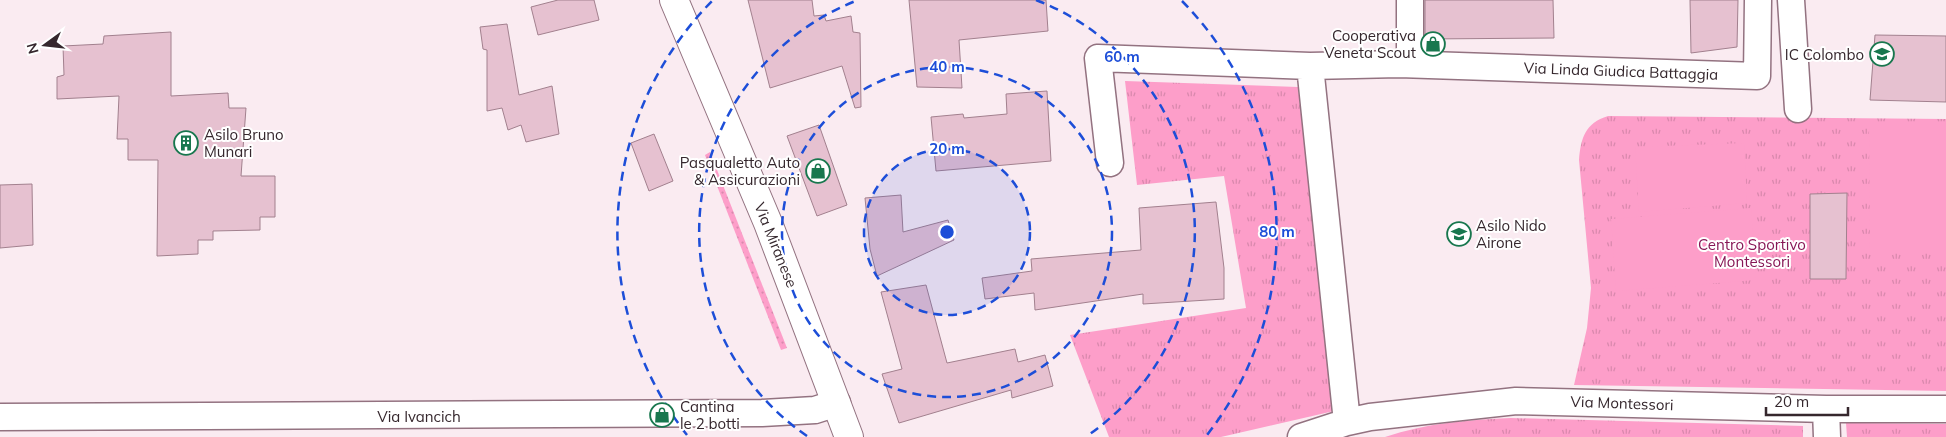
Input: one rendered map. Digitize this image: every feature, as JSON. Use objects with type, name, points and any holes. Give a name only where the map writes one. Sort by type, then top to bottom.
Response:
[{"type":"street","name":"Via Miranese","points":[[674,0],[768,223],[850,437]]},
{"type":"street","points":[[1410,0],[1410,64]]},
{"type":"street","name":"Via Linda Giudica Battaggia","points":[[1110,164],[1098,58],[1310,66],[1410,64],[1757,76],[1758,0]]},
{"type":"street","points":[[1791,0],[1798,110]]},
{"type":"street","points":[[1310,66],[1347,422]]},
{"type":"street","name":"Via Montessori","points":[[1301,437],[1347,422],[1370,417],[1516,401],[1826,409],[1946,409]]},
{"type":"street","name":"Via Ivancich","points":[[0,417],[762,413],[815,410],[838,403]]},
{"type":"street","points":[[1826,409],[1827,437]]},
{"type":"green space","points":[[1125,81],[1298,87],[1334,411],[1221,437],[1109,437],[1070,335],[1246,308],[1224,176],[1137,185]]},
{"type":"green space","name":"Centro Sportivo Montessori","points":[[1608,116],[1946,119],[1946,391],[1574,385],[1587,328],[1591,288],[1579,160],[1580,152],[1583,138],[1589,127]]},
{"type":"green space","points":[[1869,125],[1946,125],[1946,250],[1870,250]]},
{"type":"green space","points":[[1744,143],[1747,203],[1639,212],[1635,147]]},
{"type":"green space","points":[[710,152],[787,348],[781,350],[705,155]]},
{"type":"green space","points":[[1751,208],[1756,280],[1616,291],[1611,219]]},
{"type":"green space","points":[[1511,418],[1803,426],[1803,437],[1385,437],[1432,425]]},
{"type":"green space","points":[[1846,423],[1946,424],[1946,437],[1847,437]]},
{"type":"building","points":[[558,0],[594,0],[599,20],[538,35],[531,7]]},
{"type":"building","points":[[748,0],[812,0],[814,16],[824,15],[826,21],[851,16],[853,32],[860,33],[861,107],[855,108],[842,66],[770,88]]},
{"type":"building","points":[[909,0],[1046,0],[1048,31],[959,40],[962,88],[917,87]]},
{"type":"building","points":[[1425,0],[1553,0],[1554,38],[1425,39]]},
{"type":"building","points":[[1690,0],[1738,0],[1737,47],[1691,53]]},
{"type":"building","points":[[507,24],[519,95],[552,86],[559,134],[526,142],[521,125],[508,130],[502,108],[487,111],[487,50],[483,49],[480,27]]},
{"type":"building","name":"Asilo Bruno Munari","points":[[171,32],[171,96],[228,93],[229,108],[246,108],[241,176],[275,176],[275,217],[260,217],[260,230],[213,231],[213,240],[198,240],[198,254],[157,256],[158,160],[128,160],[128,139],[117,139],[119,96],[57,99],[57,77],[64,75],[63,46],[103,44],[104,36]]},
{"type":"building","points":[[1875,35],[1946,36],[1946,102],[1870,100]]},
{"type":"building","points":[[1047,91],[1051,161],[936,171],[931,117],[963,114],[964,118],[1007,114],[1006,94]]},
{"type":"building","name":"Pasqualetto Auto & Assicurazioni","points":[[819,125],[847,205],[817,216],[787,136]]},
{"type":"building","points":[[654,134],[673,181],[649,191],[631,143]]},
{"type":"building","points":[[32,184],[33,245],[0,248],[0,185]]},
{"type":"building","points":[[1847,193],[1846,279],[1810,279],[1810,194]]},
{"type":"building","points":[[901,195],[903,232],[948,220],[954,240],[877,276],[870,249],[865,198]]},
{"type":"building","points":[[1216,202],[1224,268],[1224,299],[1143,304],[1143,294],[1035,310],[1034,293],[985,299],[982,278],[1032,271],[1031,259],[1141,250],[1139,208]]},
{"type":"building","points":[[926,285],[947,363],[1015,349],[1018,362],[1045,355],[1053,386],[1012,398],[1011,390],[899,423],[882,374],[902,369],[881,292]]},
{"type":"place","name":"Cooperativa Veneta Scout","points":[[1433,44]]},
{"type":"place","name":"IC Colombo","points":[[1882,54]]},
{"type":"place","name":"Asilo Bruno Munari","points":[[186,143]]},
{"type":"place","name":"Pasqualetto Auto & Assicurazioni","points":[[818,171]]},
{"type":"place","name":"Asilo Nido Airone","points":[[1459,234]]},
{"type":"place","name":"Cantina le 2 botti","points":[[662,415]]}]
